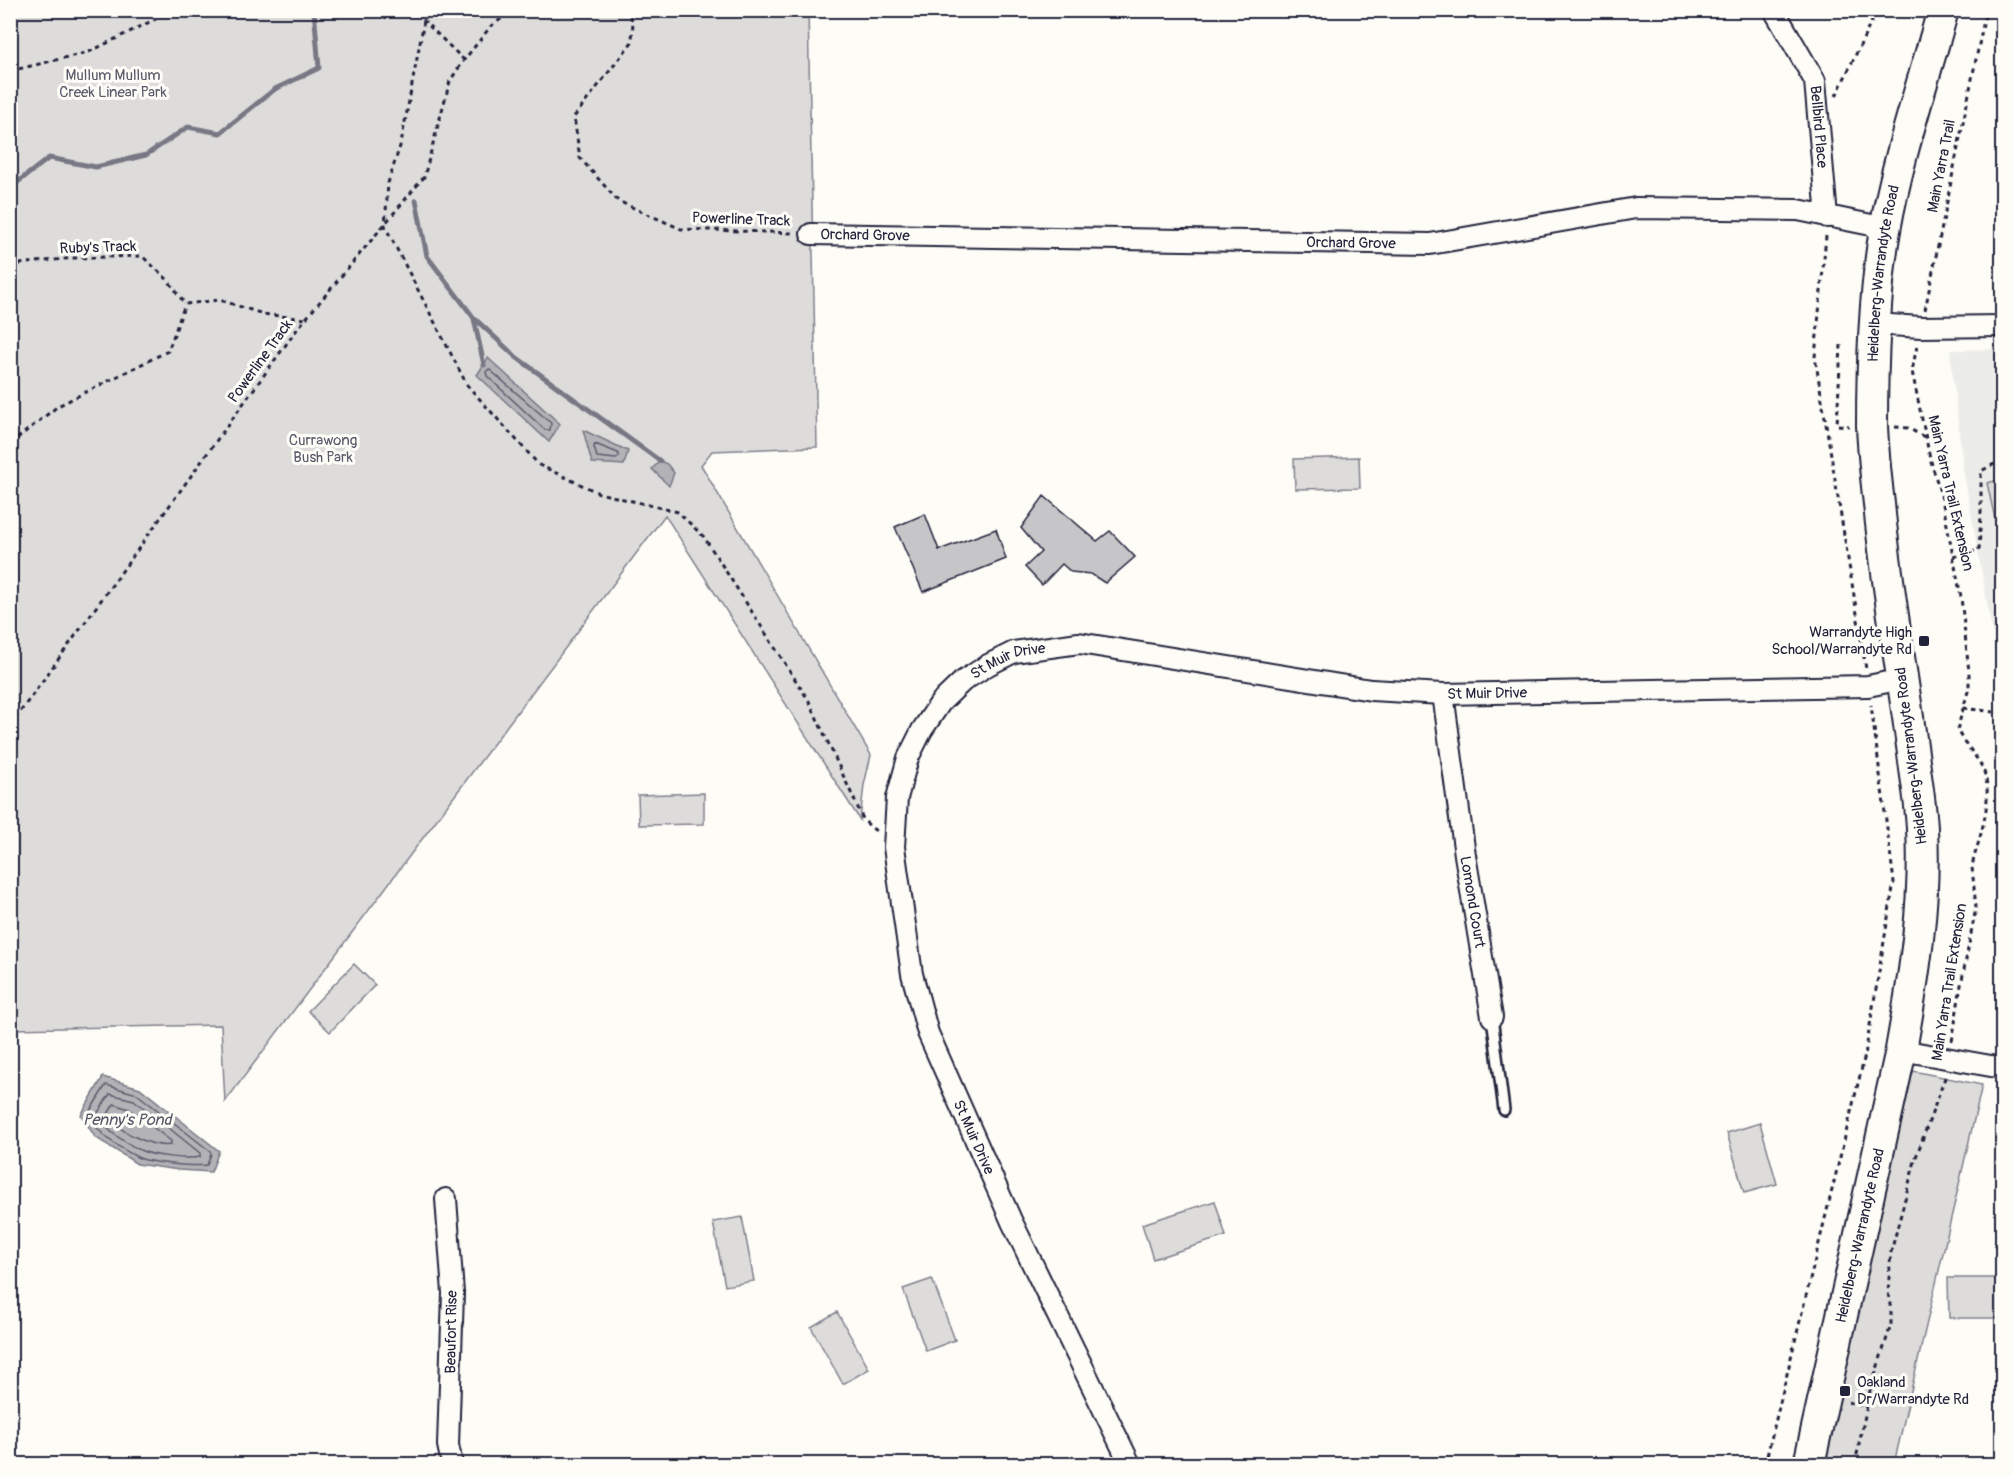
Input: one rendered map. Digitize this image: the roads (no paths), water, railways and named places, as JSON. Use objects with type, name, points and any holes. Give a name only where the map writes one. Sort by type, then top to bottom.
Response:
[{"type":"main road","name":"Heidelberg-Warrandyte Road","points":[[1809,1464],[1901,1050],[1911,996],[1923,881],[1922,827],[1884,559],[1872,426],[1878,276],[1886,228],[1905,145],[1944,10]]},
{"type":"street","name":"Bellbird Place","points":[[1774,10],[1815,81],[1827,217]]},
{"type":"street","name":"Orchard Grove","points":[[811,234],[1430,244],[1636,208],[1798,210],[1886,228]]},
{"type":"street","points":[[1875,324],[1921,327],[2002,326]]},
{"type":"street","name":"St Muir Drive","points":[[1130,1464],[1012,1222],[928,1033],[912,974],[894,847],[897,798],[908,758],[940,702],[963,681],[1014,652],[1079,643],[1371,690],[1443,694],[1868,686],[1902,680]]},
{"type":"street","name":"Lomond Court","points":[[1443,694],[1465,855],[1492,1017]]},
{"type":"street","points":[[1901,1050],[2002,1068]]},
{"type":"street","name":"Beaufort Rise","points":[[446,1199],[453,1293],[448,1445],[453,1464]]},
{"type":"lane","name":"Lomond Court","points":[[1492,1017],[1503,1110]]},
{"type":"water","points":[[488,358],[560,424],[549,442],[477,375]]},
{"type":"water","points":[[583,430],[628,451],[624,465],[592,463]]},
{"type":"water","points":[[660,461],[667,464],[674,473],[669,486],[652,469]]},
{"type":"water","name":"Penny's Pond","points":[[103,1077],[140,1088],[219,1151],[211,1172],[137,1164],[95,1137],[81,1115]]},
{"type":"waterway","points":[[10,188],[49,158],[96,167],[146,155],[188,127],[220,133],[275,89],[319,68],[314,10]]},
{"type":"waterway","points":[[416,200],[427,256],[474,318],[516,357],[660,461]]},
{"type":"waterway","points":[[474,319],[484,365]]},
{"type":"place","name":"Warrandyte High School/Warrandyte Rd","points":[[1924,641]]},
{"type":"place","name":"Oakland Dr/Warrandyte Rd","points":[[1845,1391]]},
{"type":"park label","name":"Mullum Mullum Creek Linear Park","points":[[113,84]]},
{"type":"park label","name":"Currawong Bush Park","points":[[323,448]]}]
